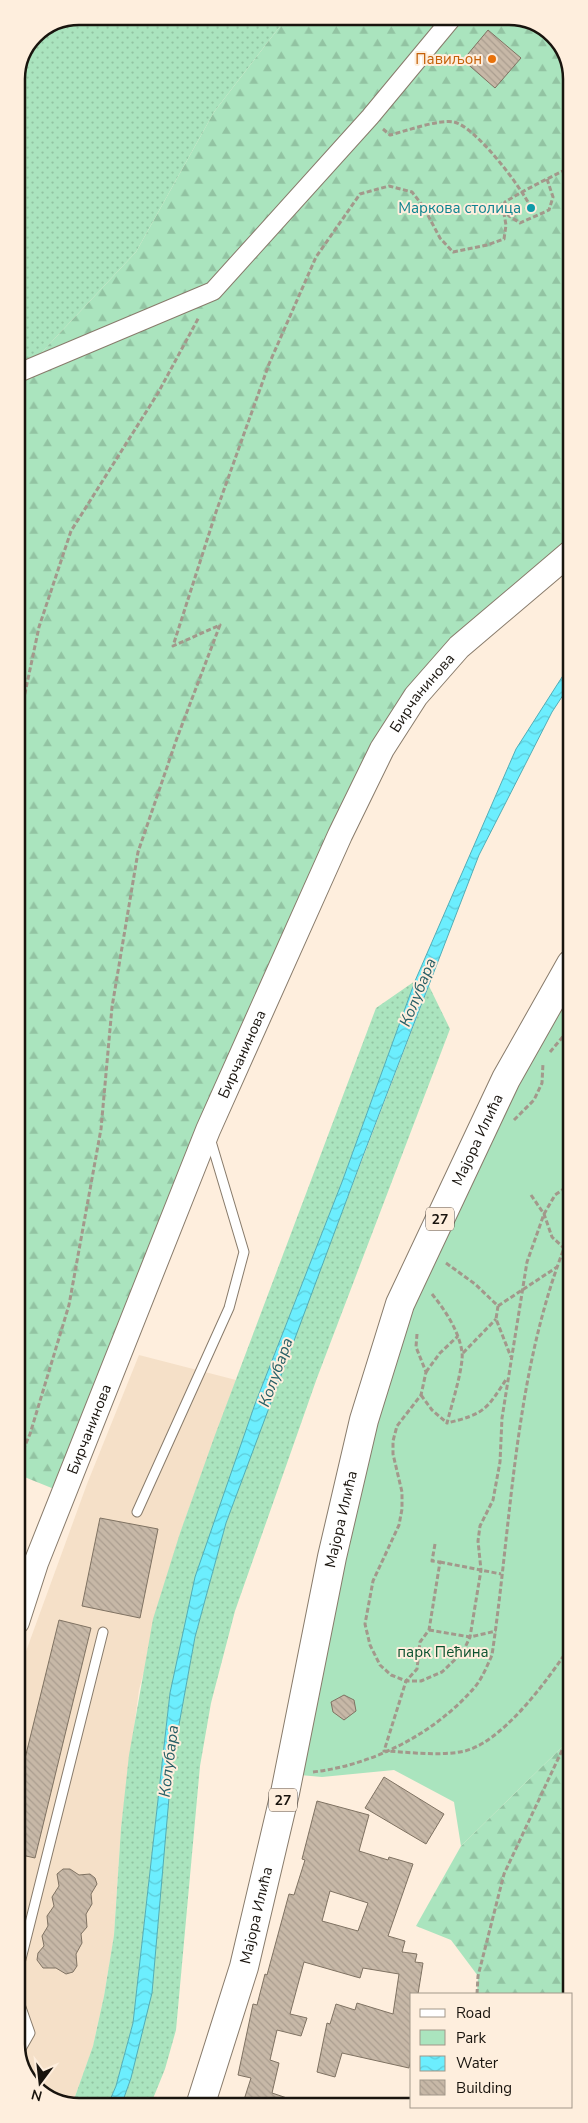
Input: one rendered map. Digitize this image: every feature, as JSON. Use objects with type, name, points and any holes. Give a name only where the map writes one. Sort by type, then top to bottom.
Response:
[{"type":"main road","name":"Бирчанинова","points":[[25,1598],[40,1554],[208,1130],[340,834],[382,749],[416,696],[459,648],[563,559]]},
{"type":"main road","name":"Мајора Илића","points":[[203,2098],[244,1967],[289,1774],[332,1557],[364,1420],[400,1304],[506,1078],[563,978]]},
{"type":"street","points":[[25,370],[213,291],[370,117],[446,25]]},
{"type":"lane","points":[[137,1512],[230,1308],[244,1252],[208,1130]]},
{"type":"lane","points":[[25,1948],[104,1632]]},
{"type":"lane","points":[[25,2018],[30,2033],[25,2042]]},
{"type":"path","points":[[370,117],[390,136],[438,123],[455,122],[473,135],[523,191],[531,208]]},
{"type":"path","points":[[25,1446],[69,1305],[101,1129],[112,1007],[138,852],[177,738],[220,625],[173,646],[216,512],[269,364],[316,257],[360,194],[388,186],[412,192],[423,206],[440,238],[453,252],[487,245],[504,239],[506,225],[503,208],[505,202],[563,171]]},
{"type":"path","points":[[503,208],[509,216],[520,222],[549,210],[553,197],[547,179]]},
{"type":"path","points":[[25,693],[39,627],[71,531],[158,393],[213,291]]},
{"type":"path","points":[[549,1053],[563,1036]]},
{"type":"path","points":[[512,1124],[534,1100],[542,1083],[543,1060]]},
{"type":"path","points":[[458,1336],[440,1352],[426,1372],[421,1395],[397,1426],[393,1441],[393,1454],[402,1492],[402,1509],[399,1525],[373,1580],[365,1624],[370,1645],[380,1665],[391,1675],[406,1681],[421,1681],[442,1672],[463,1652],[470,1637],[481,1570],[478,1541],[480,1526],[493,1500],[500,1462],[502,1418],[527,1262],[544,1214],[556,1195],[563,1190]]},
{"type":"path","points":[[531,1195],[544,1214],[552,1237],[563,1247]]},
{"type":"path","points":[[289,1774],[318,1771],[354,1763],[416,1738],[446,1717],[475,1687],[492,1655],[518,1425],[536,1333],[563,1251]]},
{"type":"path","points":[[442,1271],[450,1254]]},
{"type":"path","points":[[446,1263],[475,1284],[498,1306]]},
{"type":"path","points":[[512,1358],[496,1319],[498,1306],[539,1277],[558,1267]]},
{"type":"path","points":[[428,1302],[435,1286]]},
{"type":"path","points":[[432,1294],[442,1306],[458,1336],[463,1354]]},
{"type":"path","points":[[447,1423],[463,1354],[476,1338],[496,1319]]},
{"type":"path","points":[[417,1328],[416,1348],[426,1372]]},
{"type":"path","points":[[447,1423],[468,1418],[488,1407],[509,1375]]},
{"type":"path","points":[[421,1395],[432,1410],[447,1423]]},
{"type":"path","points":[[435,1544],[432,1561],[501,1574]]},
{"type":"path","points":[[384,1751],[406,1681],[417,1668],[420,1642],[429,1630],[440,1562]]},
{"type":"path","points":[[429,1630],[470,1637],[496,1631]]},
{"type":"path","points":[[384,1751],[438,1754],[462,1752],[485,1744],[498,1734],[531,1698],[563,1658]]},
{"type":"path","points":[[476,1993],[478,1976],[504,1874],[563,1750]]},
{"type":"shaded area","points":[[139,1355],[236,1380],[180,1533],[139,1690],[121,1828],[114,1935],[104,1996],[93,2046],[75,2098],[58,2094],[43,2085],[32,2071],[26,2055],[25,1654],[87,1484]]},
{"type":"green space","points":[[281,25],[214,112],[136,252],[26,369],[25,79],[29,58],[34,49],[49,34],[68,26]]},
{"type":"green space","points":[[281,25],[513,25],[530,29],[545,38],[552,46],[559,58],[563,79],[563,559],[459,647],[382,749],[64,1493],[25,1477],[25,370],[136,252],[214,112]]},
{"type":"green space","name":"парк Пећина","points":[[563,978],[563,1746],[461,1846],[454,1802],[394,1770],[322,1777],[289,1774],[386,1349]]},
{"type":"green space","points":[[415,981],[342,1182],[255,1404],[170,1693],[133,2023],[116,2086],[111,2098],[75,2098],[93,2046],[104,1996],[114,1935],[121,1828],[129,1755],[153,1619],[180,1533],[215,1435],[376,1008]]},
{"type":"green space","points":[[429,986],[450,1029],[317,1378],[235,1611],[211,1703],[200,1766],[176,2030],[165,2069],[153,2098],[124,2098],[131,2078],[172,1763],[195,1637],[226,1523],[291,1345]]},
{"type":"green space","points":[[563,1746],[563,1993],[477,1993],[478,1976],[451,1940],[416,1926],[461,1846]]},
{"type":"water","name":"Колубара","points":[[563,676],[563,695],[552,712],[479,855],[363,1156],[226,1523],[195,1637],[172,1763],[152,1993],[131,2078],[124,2098],[111,2098],[116,2086],[133,2023],[170,1693],[195,1577],[255,1404],[342,1182],[415,981],[516,749]]},
{"type":"building","name":"Павиљон","points":[[488,30],[521,58],[495,88],[463,60]]},
{"type":"building","points":[[100,1518],[158,1529],[140,1618],[82,1606]]},
{"type":"building","points":[[59,1620],[91,1628],[35,1858],[25,1856],[25,1758]]},
{"type":"building","points":[[344,1695],[354,1700],[356,1711],[344,1720],[333,1712],[331,1702]]},
{"type":"building","points":[[384,1777],[444,1814],[426,1844],[365,1808]]},
{"type":"building","points":[[317,1801],[369,1815],[359,1851],[388,1860],[389,1857],[413,1864],[388,1936],[405,1941],[402,1952],[417,1954],[415,1962],[423,1963],[418,1993],[410,1993],[409,2068],[342,2053],[335,2077],[317,2072],[327,2023],[330,2024],[336,2004],[355,2010],[357,2003],[393,2014],[399,1974],[363,1968],[360,1978],[304,1962],[290,2014],[307,2018],[301,2036],[277,2030],[270,2060],[279,2063],[272,2093],[287,2098],[245,2098],[251,2078],[238,2075],[253,2004],[257,2005],[289,1894],[294,1895],[305,1860],[302,1859]],"holes":[[[330,1891],[368,1903],[358,1931],[322,1921]]]},
{"type":"building","points":[[63,1869],[70,1869],[79,1875],[90,1874],[95,1878],[97,1884],[91,1894],[92,1904],[86,1914],[87,1927],[81,1934],[82,1943],[76,1954],[77,1966],[73,1972],[66,1974],[56,1968],[43,1968],[37,1960],[38,1953],[44,1946],[42,1936],[48,1926],[47,1916],[54,1906],[52,1897],[59,1886],[57,1874]]},
{"type":"place","name":"Павиљон","points":[[492,59]]},
{"type":"place","name":"Маркова столица","points":[[531,208]]}]
